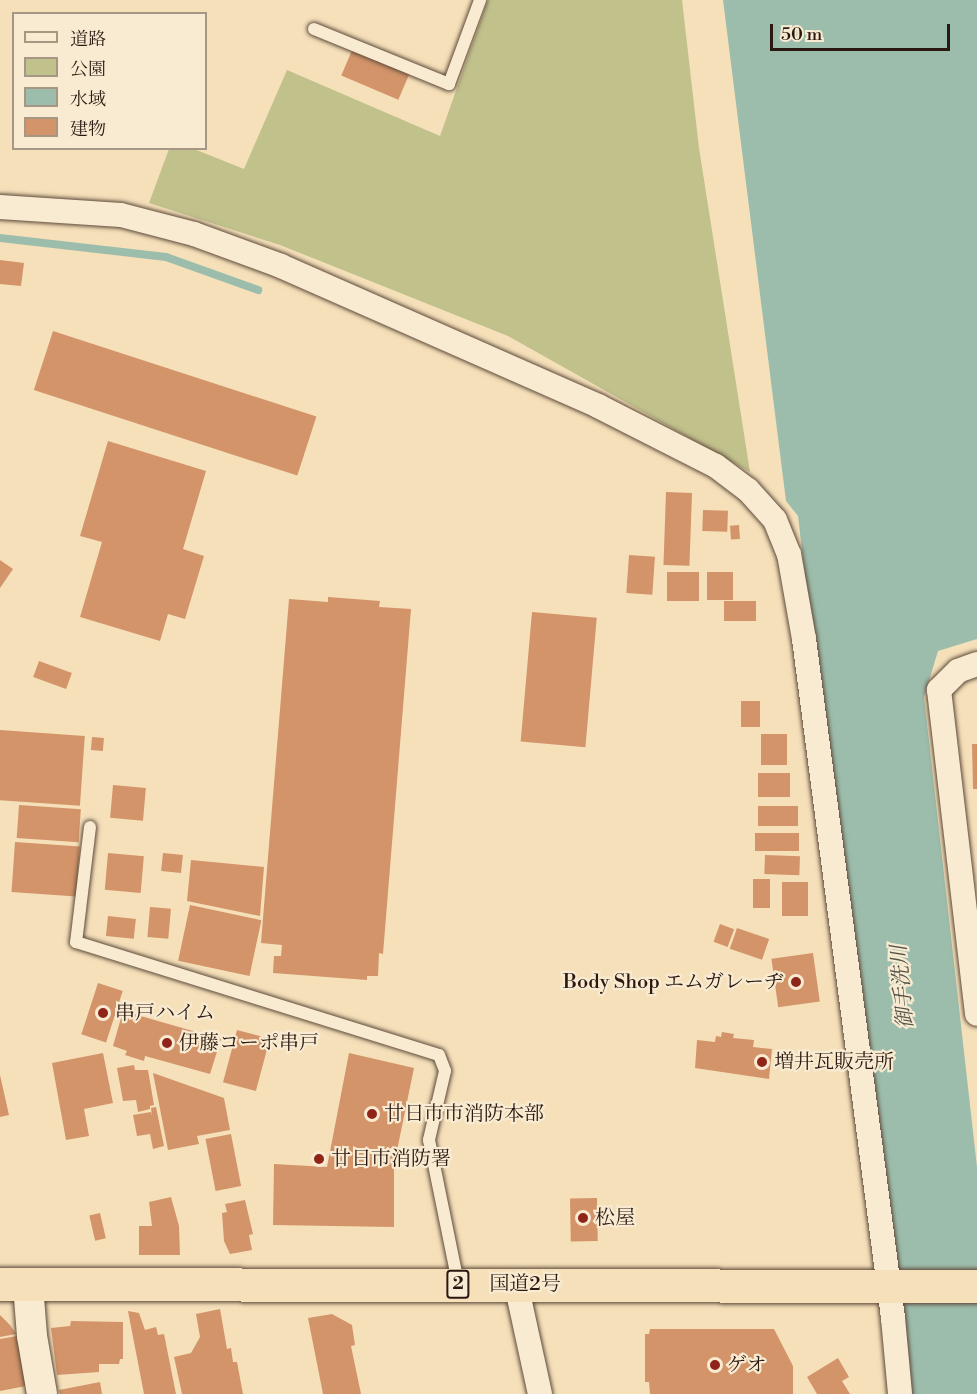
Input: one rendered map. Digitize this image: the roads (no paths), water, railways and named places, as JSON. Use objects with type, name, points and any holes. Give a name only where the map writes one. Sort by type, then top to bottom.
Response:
[{"type":"highway","name":"国道2号","points":[[14,1284],[977,1286]]},
{"type":"street","points":[[0,207],[121,215],[194,234],[281,266],[598,406],[716,466],[748,490],[776,520],[789,554],[804,639],[890,1285],[900,1394]]},
{"type":"street","points":[[977,664],[958,670],[939,690],[977,1014]]},
{"type":"street","points":[[14,1284],[32,1336],[42,1394]]},
{"type":"street","points":[[516,1284],[540,1394]]},
{"type":"lane","points":[[314,29],[449,84],[480,0]]},
{"type":"lane","points":[[90,827],[76,942],[439,1055],[446,1071],[429,1140],[458,1284]]},
{"type":"water","name":"御手洗川","points":[[723,0],[977,0],[977,639],[938,651],[924,697],[977,1167],[977,1394],[910,1394],[822,720],[798,516],[786,501]]},
{"type":"waterway","points":[[0,238],[166,257],[258,290]]},
{"type":"place","name":"Body Shop エムガレーヂ","points":[[796,982]]},
{"type":"place","name":"串戸ハイム","points":[[103,1013]]},
{"type":"place","name":"伊藤コーポ串戸","points":[[167,1043]]},
{"type":"place","name":"増井瓦販売所","points":[[762,1062]]},
{"type":"place","name":"廿日市市消防本部","points":[[372,1114]]},
{"type":"place","name":"廿日市消防署","points":[[319,1159]]},
{"type":"place","name":"松屋","points":[[583,1218]]},
{"type":"place","name":"ゲオ","points":[[715,1365]]}]
